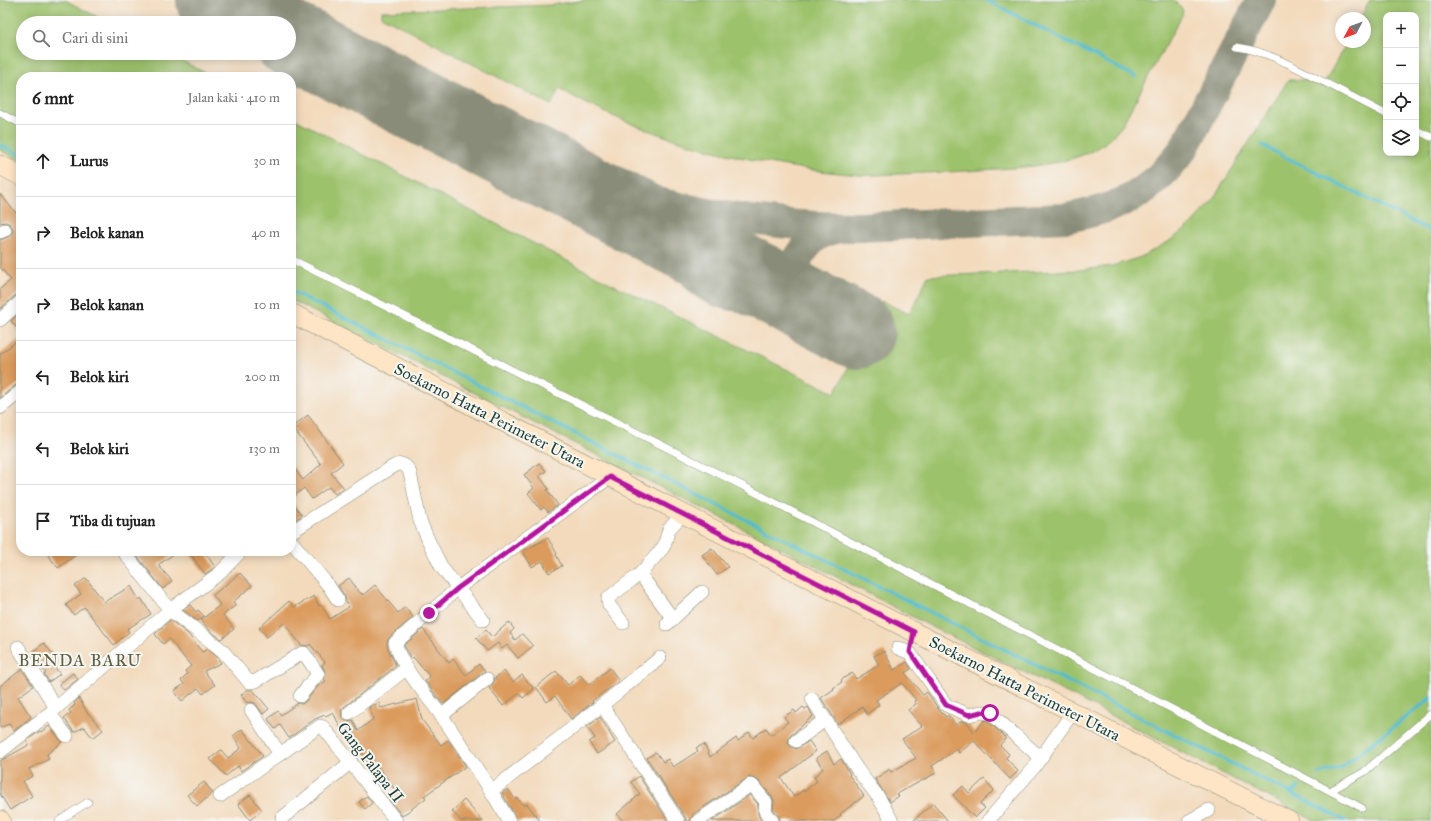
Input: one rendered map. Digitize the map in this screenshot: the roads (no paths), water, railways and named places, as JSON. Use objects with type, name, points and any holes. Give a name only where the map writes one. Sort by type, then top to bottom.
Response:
[{"type":"main road","points":[[0,165],[16,173]]},
{"type":"main road","name":"Soekarno Hatta Perimeter Utara","points":[[296,317],[914,632],[1289,821]]},
{"type":"street","points":[[0,320],[16,306]]},
{"type":"street","points":[[0,408],[16,395]]},
{"type":"street","points":[[296,529],[394,466],[404,464],[408,467],[410,473],[420,521],[442,568],[483,620]]},
{"type":"street","points":[[509,821],[441,716],[407,668],[395,643],[458,588],[610,477]]},
{"type":"street","points":[[623,622],[609,605],[608,598],[640,574],[664,546],[669,529],[683,514]]},
{"type":"street","points":[[296,547],[338,600]]},
{"type":"street","points":[[127,556],[170,610],[222,650],[249,682],[256,681],[304,653],[318,674],[300,696]]},
{"type":"street","points":[[0,752],[53,711],[170,610],[220,573],[236,556]]},
{"type":"street","points":[[640,574],[670,621],[702,592]]},
{"type":"street","points":[[914,632],[904,650],[946,705],[969,715],[981,712],[990,713],[1040,758]]},
{"type":"street","points":[[18,647],[67,736]]},
{"type":"street","points":[[491,791],[660,658]]},
{"type":"street","points":[[349,713],[407,668]]},
{"type":"street","points":[[441,716],[487,679]]},
{"type":"street","points":[[812,699],[857,769],[879,798],[892,821]]},
{"type":"street","points":[[602,705],[678,821]]},
{"type":"street","points":[[251,710],[280,754]]},
{"type":"street","points":[[988,821],[1040,758],[1073,712]]},
{"type":"street","points":[[796,741],[825,720]]},
{"type":"street","name":"Gang Palapa II","points":[[220,796],[320,726],[323,727],[396,821]]},
{"type":"street","points":[[282,818],[351,762]]},
{"type":"street","points":[[698,821],[750,785],[753,786],[766,802],[766,811],[772,821]]},
{"type":"street","points":[[1189,821],[1209,810]]},
{"type":"lane","points":[[1237,47],[1262,53],[1296,67],[1383,112]]},
{"type":"lane","points":[[0,113],[16,121]]},
{"type":"lane","points":[[1419,131],[1431,137]]},
{"type":"lane","points":[[296,262],[743,486],[1362,808]]},
{"type":"lane","points":[[1330,791],[1364,772],[1431,714]]},
{"type":"lane","points":[[59,821],[88,802]]},
{"type":"waterway","points":[[986,0],[1136,77]]},
{"type":"waterway","points":[[0,145],[16,153]]},
{"type":"waterway","points":[[1262,145],[1431,231]]},
{"type":"waterway","points":[[296,294],[1346,821]]},
{"type":"waterway","points":[[1318,774],[1340,768],[1431,698]]},
{"type":"waterway","points":[[1291,793],[1299,787]]},
{"type":"district","name":"BENDA BARU","points":[[80,660]]}]
